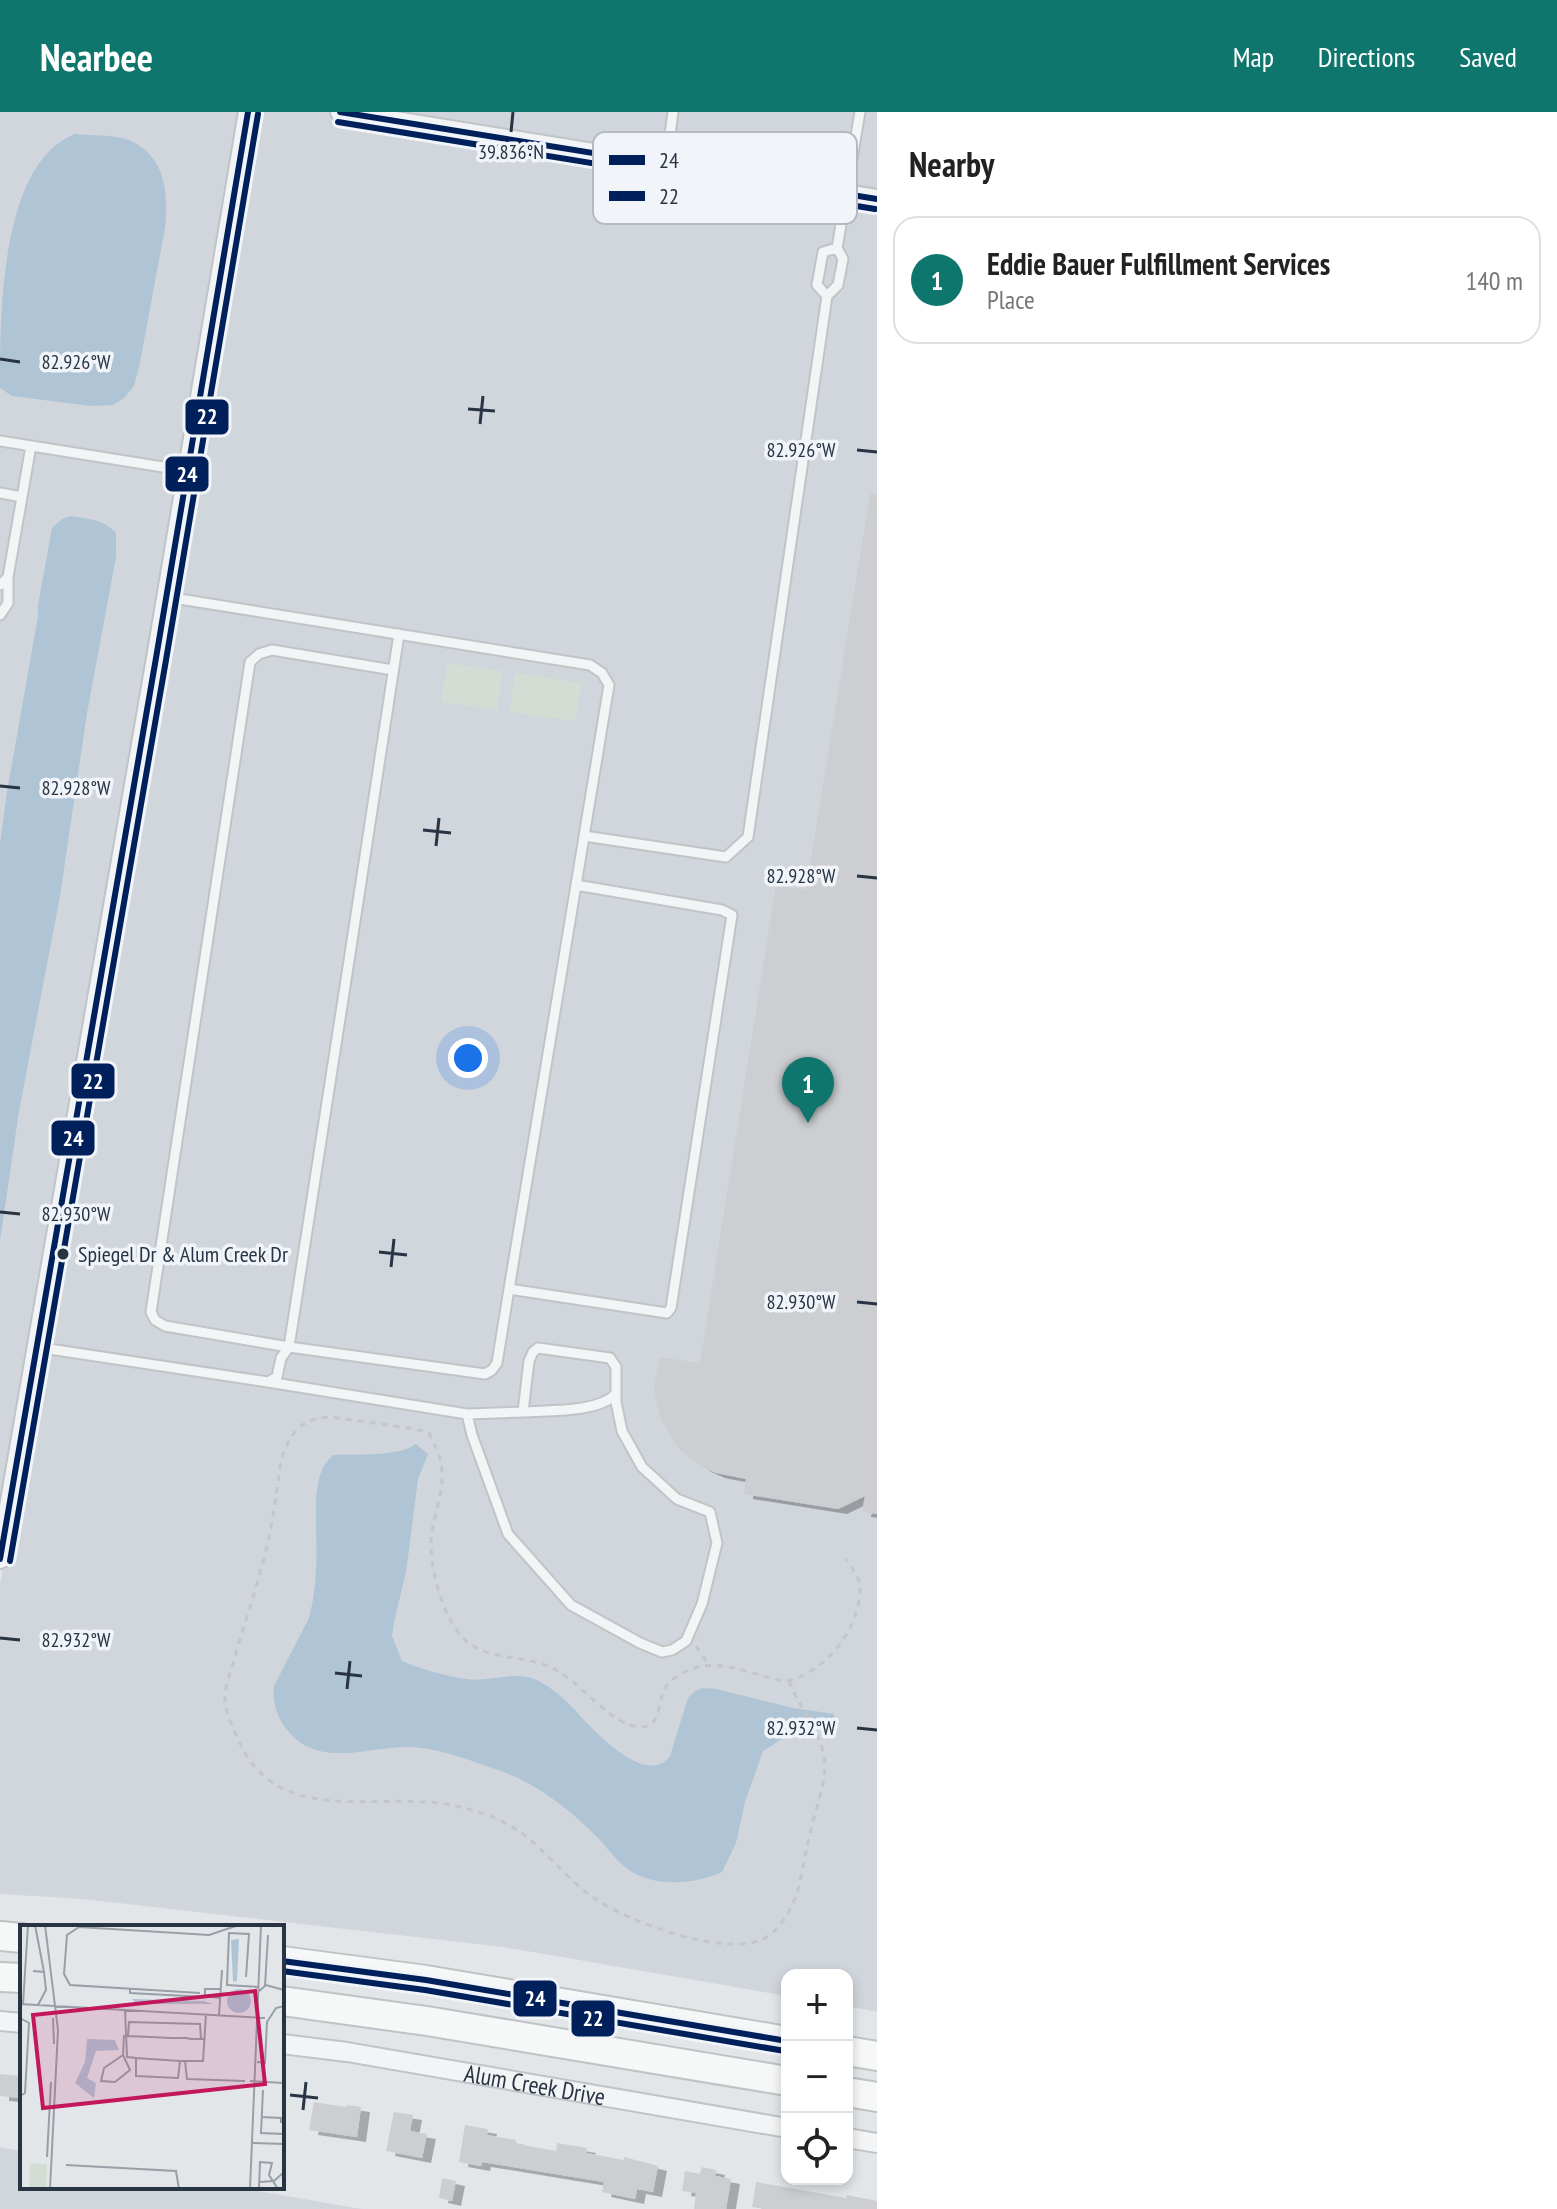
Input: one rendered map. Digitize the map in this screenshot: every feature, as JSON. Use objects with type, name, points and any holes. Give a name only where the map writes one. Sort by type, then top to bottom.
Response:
[{"type":"main road","points":[[0,1936],[20,1938]]},
{"type":"main road","points":[[284,1961],[426,1980],[781,2040]]},
{"type":"main road","points":[[0,1977],[20,1978]]},
{"type":"main road","name":"Alum Creek Drive","points":[[284,2001],[427,2021],[781,2080]]},
{"type":"main road","points":[[853,2052],[877,2056]]},
{"type":"main road","points":[[853,2093],[877,2097]]},
{"type":"street","points":[[0,1559],[5,1498],[36,1347],[248,112]]},
{"type":"street","points":[[340,112],[593,153]]},
{"type":"street","points":[[857,196],[877,199]]},
{"type":"street","points":[[0,2021],[20,2023]]},
{"type":"street","name":"Alum Creek Drive","points":[[284,2044],[347,2052],[781,2127]]},
{"type":"street","points":[[853,2139],[877,2143]]},
{"type":"lane","points":[[670,132],[673,112]]},
{"type":"lane","points":[[857,132],[860,112]]},
{"type":"lane","points":[[584,836],[726,857],[748,837],[827,296],[838,285],[843,259],[837,248],[841,224]]},
{"type":"lane","points":[[827,296],[817,285],[823,252],[837,248]]},
{"type":"lane","points":[[0,441],[188,471]]},
{"type":"lane","points":[[0,615],[8,603],[8,577],[31,446]]},
{"type":"lane","points":[[0,493],[22,497]]},
{"type":"lane","points":[[0,542],[13,544]]},
{"type":"lane","points":[[0,585],[8,577]]},
{"type":"lane","points":[[167,597],[590,665],[602,673],[609,685],[497,1363],[485,1374],[165,1326],[155,1320],[151,1312],[250,662],[259,654],[272,650],[393,670]]},
{"type":"lane","points":[[268,1382],[277,1377],[281,1358],[289,1347],[399,634]]},
{"type":"lane","points":[[509,1289],[667,1313],[671,1308],[732,915],[722,910],[576,885]]},
{"type":"lane","points":[[36,1347],[467,1414],[596,1406],[616,1394]]},
{"type":"lane","points":[[467,1414],[508,1534],[571,1605],[640,1643],[662,1652],[672,1650],[687,1639],[702,1604],[717,1543],[710,1512],[677,1499],[642,1467],[622,1431],[616,1394],[616,1367],[610,1358],[538,1348],[529,1361],[523,1412]]},
{"type":"path","points":[[439,1456],[429,1433],[332,1417],[320,1417],[300,1425],[286,1447],[281,1460],[267,1547],[224,1699],[247,1756],[268,1780],[321,1801],[430,1801],[466,1808],[508,1824],[594,1898],[612,1909],[677,1936],[714,1943],[761,1940],[777,1928],[790,1909],[799,1887],[825,1775],[823,1754],[816,1735],[789,1681]]},
{"type":"path","points":[[687,1639],[698,1648],[709,1666]]},
{"type":"shaded area","points":[[0,112],[877,112],[877,2012],[853,2007],[853,1969],[781,1969],[781,1995],[503,1947],[83,1899],[0,1894],[0,1584],[102,1014],[0,1559]]},
{"type":"shaded area","points":[[447,663],[502,671],[497,710],[441,702]]},
{"type":"shaded area","points":[[515,673],[581,683],[575,721],[510,712]]},
{"type":"shaded area","points":[[0,2147],[20,2151],[20,2189],[245,2189],[362,2209],[0,2209]]},
{"type":"water","points":[[75,134],[120,137],[139,145],[157,164],[165,188],[165,228],[140,362],[134,386],[113,405],[91,406],[12,396],[0,388],[4,283],[18,208],[32,176],[50,150]]},
{"type":"water","points":[[71,516],[101,522],[111,528],[116,533],[116,557],[87,713],[60,896],[19,1111],[0,1241],[0,844],[52,528]]},
{"type":"water","points":[[416,1444],[428,1454],[418,1479],[406,1572],[392,1636],[402,1661],[466,1679],[515,1676],[535,1679],[562,1698],[616,1749],[646,1765],[659,1765],[670,1756],[688,1698],[702,1688],[834,1714],[835,1719],[813,1719],[763,1751],[745,1802],[736,1843],[722,1872],[688,1881],[651,1880],[624,1866],[561,1805],[509,1774],[455,1755],[423,1748],[397,1747],[346,1753],[315,1750],[301,1743],[284,1726],[275,1704],[274,1686],[312,1607],[316,1572],[316,1497],[323,1468],[333,1455],[388,1453]]},
{"type":"building","points":[[870,494],[877,495],[877,1514],[862,1512],[865,1496],[838,1509],[744,1494],[746,1479],[702,1467],[678,1448],[661,1420],[654,1389],[659,1357],[700,1363],[776,885],[806,890]]},
{"type":"building","points":[[0,2074],[20,2076],[20,2098],[0,2096]]},
{"type":"building","points":[[314,2102],[361,2107],[357,2137],[309,2130]]},
{"type":"building","points":[[394,2112],[413,2115],[410,2131],[427,2134],[422,2158],[386,2151]]},
{"type":"building","points":[[465,2125],[488,2129],[487,2135],[516,2140],[516,2144],[556,2151],[557,2143],[587,2148],[586,2153],[624,2160],[624,2157],[658,2166],[653,2192],[637,2189],[635,2199],[602,2192],[604,2182],[482,2162],[481,2166],[459,2162]]},
{"type":"building","points":[[702,2167],[716,2170],[715,2176],[731,2179],[726,2209],[694,2209],[696,2193],[682,2191],[685,2171],[700,2174]]},
{"type":"building","points":[[442,2178],[456,2181],[452,2201],[439,2198]]},
{"type":"building","points":[[756,2182],[877,2201],[877,2209],[752,2207]]},
{"type":"transit line","name":"24","points":[[0,1559],[248,112]]},
{"type":"transit line","name":"24","points":[[340,112],[593,153]]},
{"type":"transit line","name":"22","points":[[10,1561],[258,114]]},
{"type":"transit line","name":"22","points":[[338,122],[593,163]]},
{"type":"transit line","name":"24","points":[[857,196],[877,199]]},
{"type":"transit line","name":"22","points":[[857,206],[875,209]]},
{"type":"transit line","name":"24","points":[[284,1961],[426,1980],[781,2040]]},
{"type":"transit line","name":"22","points":[[284,1971],[425,1990],[781,2050]]},
{"type":"place","name":"Eddie Bauer Fulfillment Services","points":[[808,1123]]},
{"type":"place","name":"Spiegel Dr & Alum Creek Dr","points":[[63,1254]]}]
